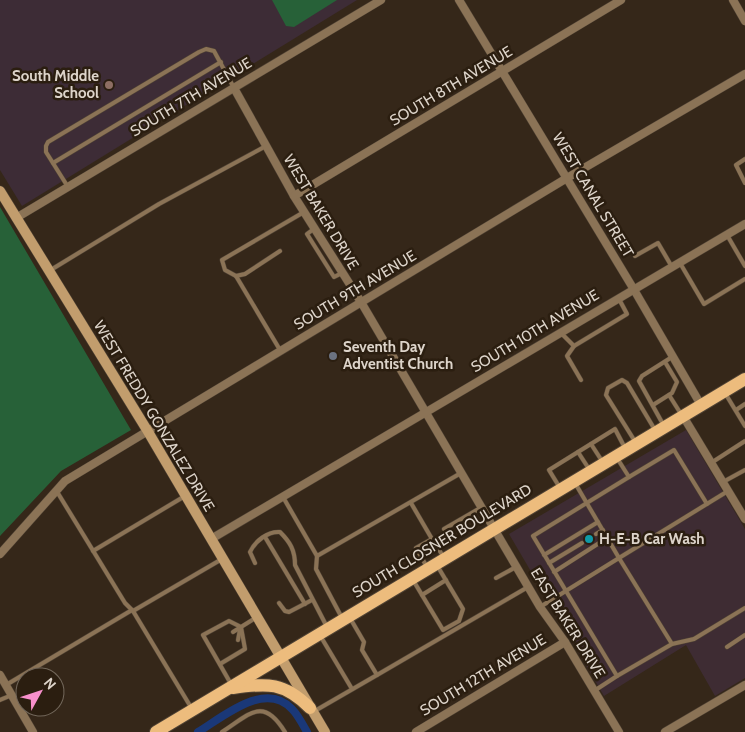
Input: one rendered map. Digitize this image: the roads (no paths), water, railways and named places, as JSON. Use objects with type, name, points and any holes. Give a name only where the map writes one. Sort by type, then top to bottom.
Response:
[{"type":"main road","name":"WEST FREDDY GONZALEZ DRIVE","points":[[0,192],[146,430],[325,732]]},
{"type":"main road","name":"SOUTH CLOSNER BOULEVARD","points":[[156,732],[745,379]]},
{"type":"main road","points":[[230,687],[272,684],[283,687],[312,710]]},
{"type":"street","name":"SOUTH 7TH AVENUE","points":[[16,218],[380,0]]},
{"type":"street","name":"WEST CANAL STREET","points":[[459,0],[634,288],[701,405]]},
{"type":"street","name":"SOUTH 8TH AVENUE","points":[[294,196],[621,0]]},
{"type":"street","points":[[733,0],[745,21]]},
{"type":"street","name":"SOUTH 9TH AVENUE","points":[[0,554],[65,481],[146,430],[567,178],[745,74]]},
{"type":"street","name":"WEST BAKER DRIVE","points":[[234,88],[294,196],[361,302],[425,414],[495,528]]},
{"type":"street","name":"SOUTH 10TH AVENUE","points":[[211,539],[425,414],[618,297],[745,224]]},
{"type":"street","points":[[683,416],[745,519]]},
{"type":"street","name":"EAST BAKER DRIVE","points":[[495,528],[540,606],[565,642],[619,732]]},
{"type":"street","name":"SOUTH 12TH AVENUE","points":[[416,732],[565,642]]},
{"type":"street","points":[[0,675],[33,732]]},
{"type":"street","points":[[665,732],[745,686]]},
{"type":"lane","points":[[68,188],[46,152],[48,142],[199,52],[212,49],[234,88]]},
{"type":"lane","points":[[53,163],[221,62]]},
{"type":"lane","points":[[48,271],[159,204],[266,146]]},
{"type":"lane","points":[[745,159],[736,165],[745,183]]},
{"type":"lane","points":[[280,350],[236,276],[225,270],[222,260],[304,212]]},
{"type":"lane","points":[[726,235],[745,266]]},
{"type":"lane","points":[[636,256],[658,243],[672,267]]},
{"type":"lane","points":[[236,276],[245,274],[280,252]]},
{"type":"lane","points":[[680,263],[704,304],[745,279]]},
{"type":"lane","points":[[581,380],[567,356],[574,346],[627,314],[618,297]]},
{"type":"lane","points":[[560,332],[574,346]]},
{"type":"lane","points":[[660,430],[653,405],[640,378],[672,357]]},
{"type":"lane","points":[[665,362],[677,382]]},
{"type":"lane","points":[[653,405],[669,396],[677,382],[684,378]]},
{"type":"lane","points":[[629,478],[626,450],[606,395],[608,388],[622,380],[627,383],[660,430]]},
{"type":"lane","points":[[724,391],[745,426]]},
{"type":"lane","points":[[669,396],[683,416]]},
{"type":"lane","points":[[736,410],[745,404]]},
{"type":"lane","points":[[560,489],[549,470],[591,444],[615,430],[626,450]]},
{"type":"lane","points":[[711,463],[745,441]]},
{"type":"lane","points":[[591,444],[603,464]]},
{"type":"lane","points":[[616,676],[533,536],[674,450],[707,504]]},
{"type":"lane","points":[[578,452],[590,472]]},
{"type":"lane","points":[[723,482],[745,470]]},
{"type":"lane","points":[[317,556],[461,473]]},
{"type":"lane","points":[[574,481],[672,644]]},
{"type":"lane","points":[[56,490],[125,602],[133,610],[193,710]]},
{"type":"lane","points":[[540,606],[728,491]]},
{"type":"lane","points":[[93,551],[185,496]]},
{"type":"lane","points":[[283,497],[317,556],[316,569],[346,618],[364,642],[362,650],[377,674]]},
{"type":"lane","points":[[411,503],[432,539],[436,564]]},
{"type":"lane","points":[[444,529],[482,507]]},
{"type":"lane","points":[[568,515],[571,520]]},
{"type":"lane","points":[[558,521],[561,526]]},
{"type":"lane","points":[[544,555],[598,522]]},
{"type":"lane","points":[[548,527],[552,532]]},
{"type":"lane","points":[[576,528],[579,534]]},
{"type":"lane","points":[[596,534],[602,530]]},
{"type":"lane","points":[[255,563],[250,552],[253,545],[272,532],[280,532],[288,540],[295,554],[295,565],[312,600],[324,632],[352,689]]},
{"type":"lane","points":[[566,534],[569,540]]},
{"type":"lane","points":[[265,537],[305,604]]},
{"type":"lane","points":[[554,572],[607,538]]},
{"type":"lane","points":[[412,578],[443,630],[459,621],[464,609],[436,564],[416,548],[432,539]]},
{"type":"lane","points":[[556,540],[559,545]]},
{"type":"lane","points":[[549,563],[582,543]]},
{"type":"lane","points":[[6,685],[222,558]]},
{"type":"lane","points":[[496,578],[517,566]]},
{"type":"lane","points":[[422,595],[446,580]]},
{"type":"lane","points":[[312,710],[529,587]]},
{"type":"lane","points":[[279,603],[285,611],[289,612],[312,600]]},
{"type":"lane","points":[[594,690],[672,644],[694,639],[745,608]]},
{"type":"lane","points":[[233,632],[257,617]]},
{"type":"lane","points":[[220,664],[245,649],[241,627],[229,620],[203,636],[217,654],[220,664],[230,687]]},
{"type":"lane","points":[[238,640],[241,627]]},
{"type":"lane","points":[[727,647],[745,635]]},
{"type":"lane","points":[[0,700],[12,696]]},
{"type":"lane","points":[[222,732],[255,711],[266,711],[275,716],[285,732]]},
{"type":"waterway","points":[[198,732],[244,704],[269,698],[281,701],[292,709],[307,732]]},
{"type":"place","name":"South Middle School","points":[[109,85]]},
{"type":"place","name":"Seventh Day Adventist Church","points":[[333,356]]},
{"type":"place","name":"H-E-B Car Wash","points":[[589,539]]}]
